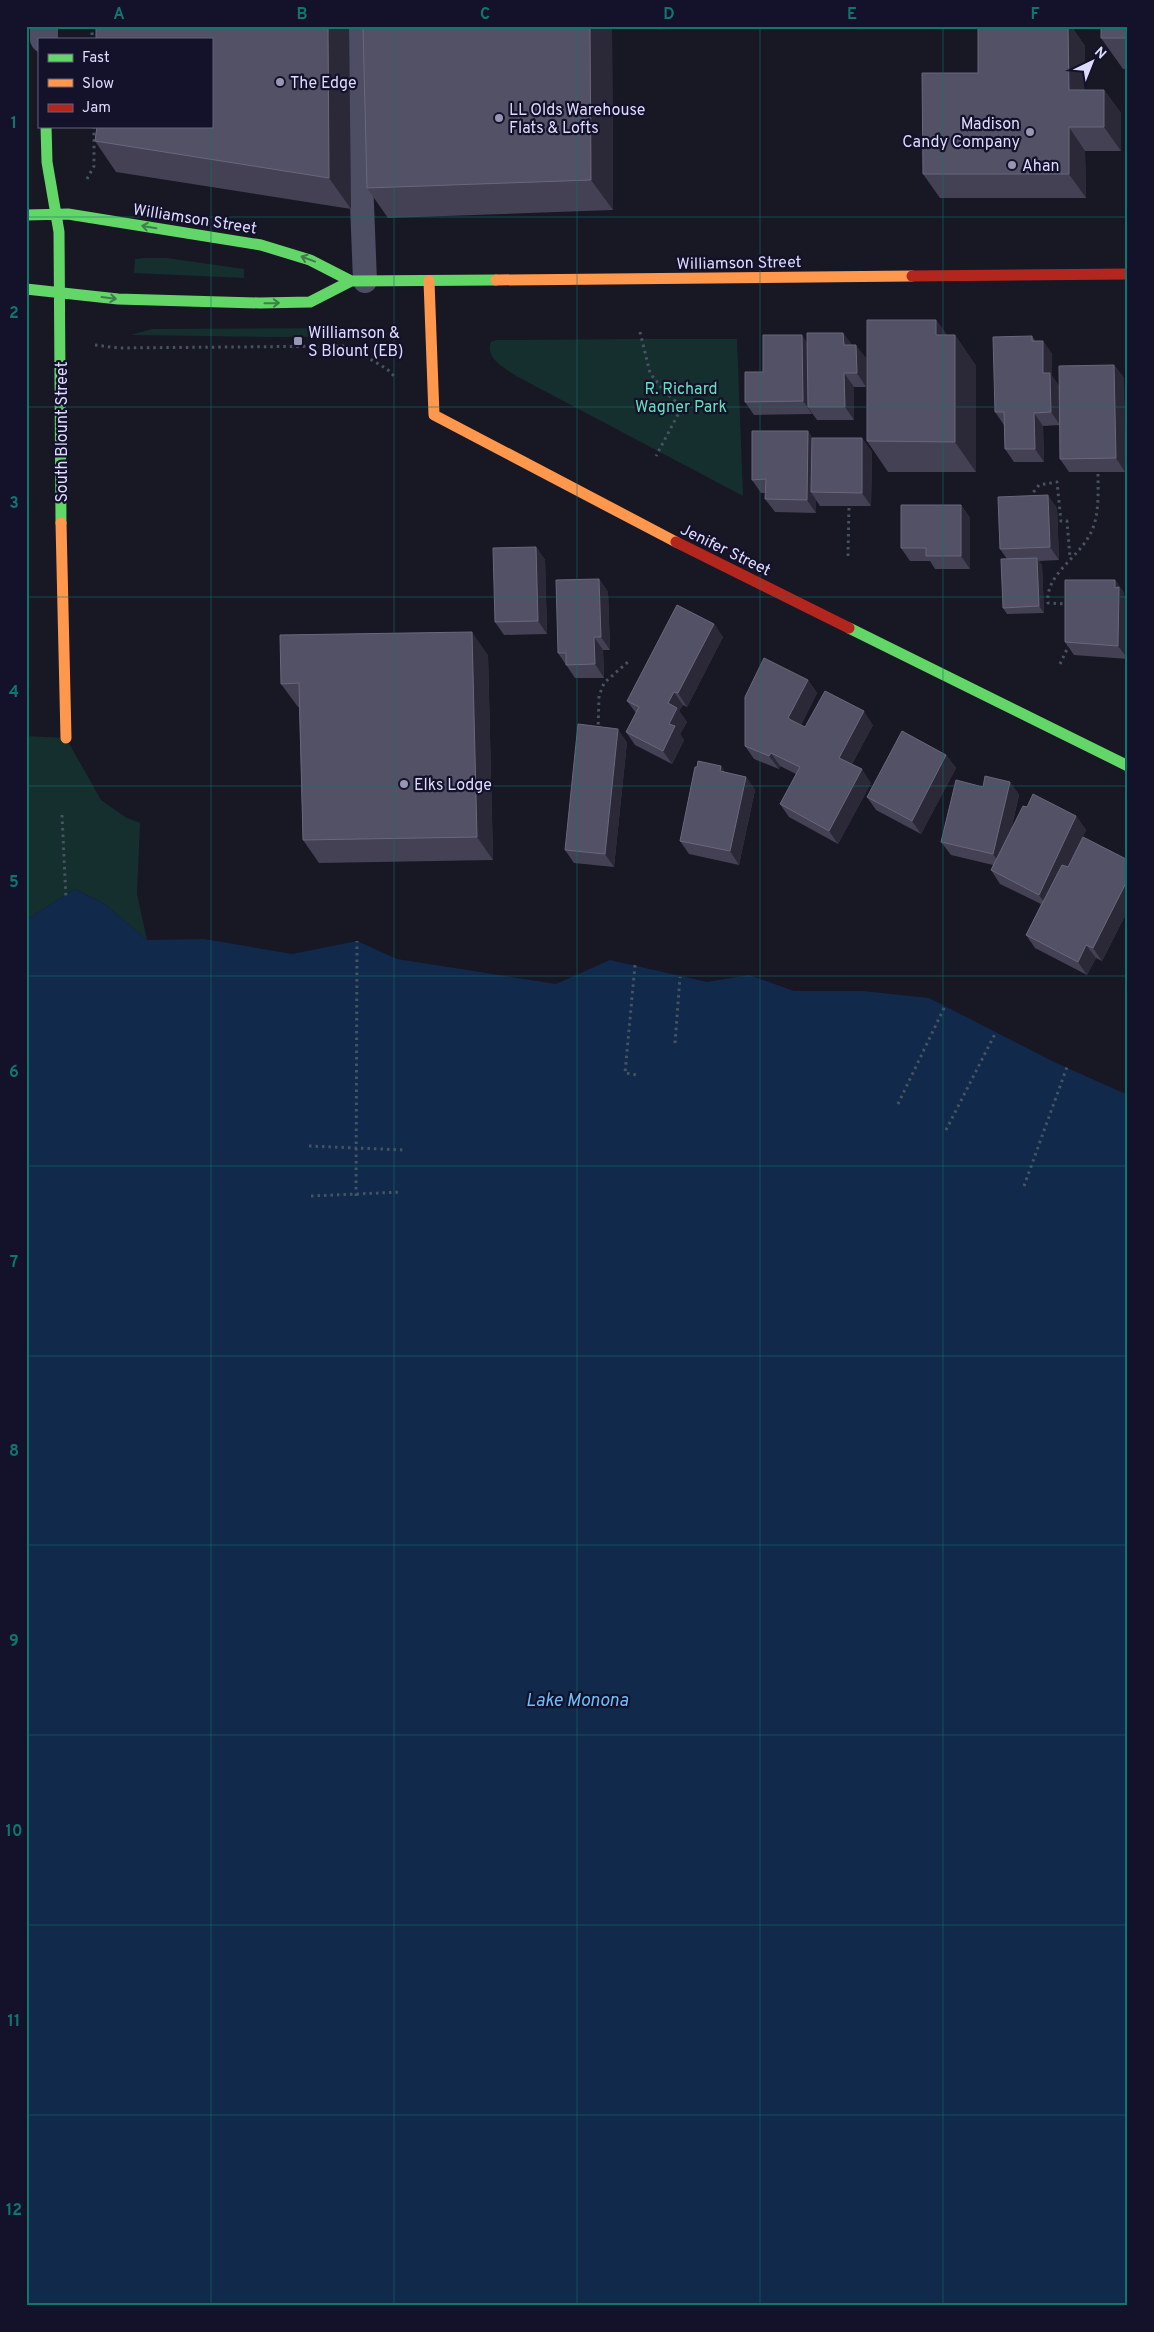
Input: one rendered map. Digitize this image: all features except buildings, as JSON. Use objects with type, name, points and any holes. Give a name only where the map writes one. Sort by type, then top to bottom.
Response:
[{"type":"street","name":"South Blount Street","points":[[46,128],[47,162],[59,232],[61,292],[62,592],[66,738]]},
{"type":"street","name":"Williamson Street","points":[[26,215],[68,214],[261,245],[310,260],[358,281]]},
{"type":"street","name":"Williamson Street","points":[[26,289],[118,299],[260,303],[310,302],[358,281],[1128,274]]},
{"type":"street","points":[[429,281],[434,415]]},
{"type":"street","name":"Jenifer Street","points":[[434,415],[648,528],[1128,766]]},
{"type":"lane","points":[[355,26],[358,281]]},
{"type":"path","points":[[84,185],[94,166],[94,128]]},
{"type":"path","points":[[640,332],[650,373],[664,391],[682,407],[656,456]]},
{"type":"path","points":[[108,347],[348,346],[387,368],[434,415]]},
{"type":"path","points":[[1069,612],[1069,604],[1048,603],[1047,594],[1056,577],[1090,536],[1096,514],[1098,472]]},
{"type":"path","points":[[1032,501],[1032,494],[1039,485],[1057,482],[1060,521],[1067,521],[1070,559]]},
{"type":"path","points":[[848,556],[849,506]]},
{"type":"path","points":[[1060,664],[1069,648],[1069,640]]},
{"type":"path","points":[[598,736],[599,696],[604,683],[629,662]]},
{"type":"path","points":[[62,815],[66,899]]},
{"type":"path","points":[[356,1196],[357,941]]},
{"type":"path","points":[[635,966],[625,1073],[637,1075]]},
{"type":"path","points":[[675,1043],[680,976]]},
{"type":"path","points":[[898,1104],[945,1006]]},
{"type":"path","points":[[946,1130],[996,1032]]},
{"type":"path","points":[[1024,1186],[1067,1067]]},
{"type":"path","points":[[309,1146],[404,1150]]},
{"type":"path","points":[[311,1196],[356,1196],[402,1192]]},
{"type":"green space","points":[[167,258],[244,269],[244,278],[134,273],[135,259]]},
{"type":"green space","points":[[370,328],[389,334],[380,336],[274,337],[131,335],[152,329]]},
{"type":"green space","name":"R. Richard Wagner Park","points":[[737,339],[743,496],[518,377],[498,363],[491,354],[490,348],[491,342],[496,340]]},
{"type":"green space","points":[[26,736],[66,738],[101,800],[125,817],[140,823],[137,894],[147,940],[106,905],[75,889],[26,920]]},
{"type":"water","name":"Lake Monona","points":[[75,889],[106,905],[147,940],[204,939],[292,954],[357,941],[397,959],[556,984],[610,960],[707,982],[749,975],[794,991],[863,991],[929,998],[1054,1062],[1128,1095],[1128,2306],[26,2306],[26,920]]},
{"type":"traffic: fast","points":[[46,128],[47,162],[59,232],[61,523]]},
{"type":"traffic: fast","points":[[26,215],[68,214],[261,245],[310,260],[351,281]]},
{"type":"traffic: fast","points":[[26,289],[118,299],[260,303],[310,302],[351,281],[496,280]]},
{"type":"traffic: fast","points":[[849,628],[1128,766]]},
{"type":"traffic: slow","points":[[496,280],[912,276]]},
{"type":"traffic: slow","points":[[429,281],[434,415],[676,542]]},
{"type":"traffic: slow","points":[[61,523],[66,738]]},
{"type":"traffic: jam","points":[[912,276],[1128,274]]},
{"type":"traffic: jam","points":[[676,542],[849,628]]},
{"type":"place","name":"The Edge","points":[[280,82]]},
{"type":"place","name":"LL Olds Warehouse Flats & Lofts","points":[[499,118]]},
{"type":"place","name":"Madison Candy Company","points":[[1030,132]]},
{"type":"place","name":"Ahan","points":[[1012,165]]},
{"type":"place","name":"Williamson & S Blount (EB)","points":[[298,341]]},
{"type":"place","name":"Elks Lodge","points":[[404,784]]}]
